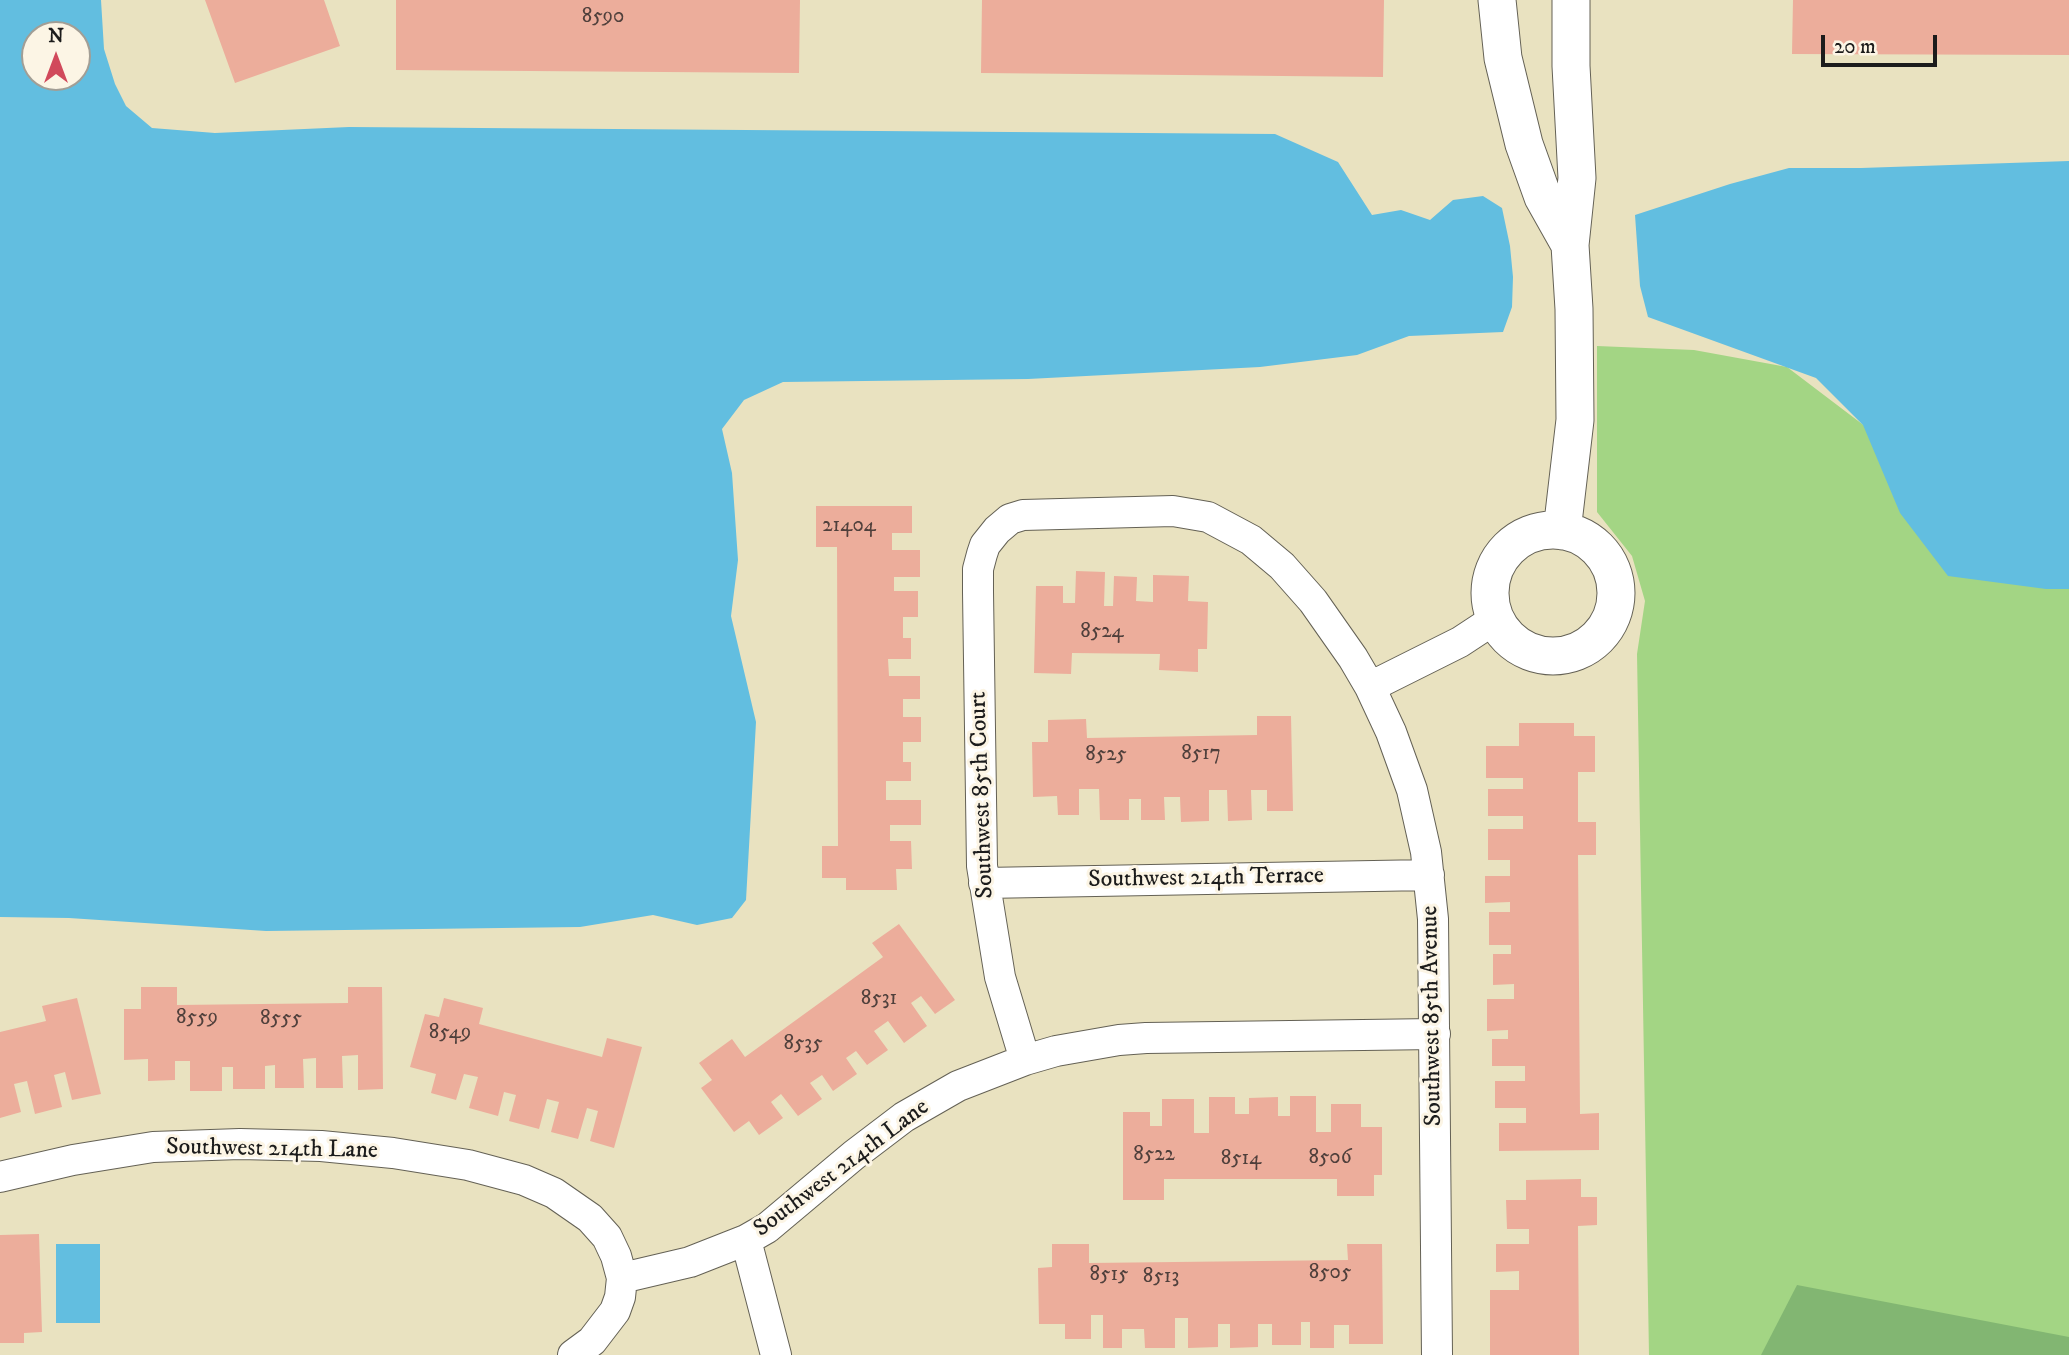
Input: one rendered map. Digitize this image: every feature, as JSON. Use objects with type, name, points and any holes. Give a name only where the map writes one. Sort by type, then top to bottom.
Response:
[{"type":"street","points":[[1497,0],[1503,58],[1524,144],[1542,197],[1570,245]]},
{"type":"street","points":[[1562,531],[1575,420],[1574,309],[1570,245],[1577,178],[1572,0]]},
{"type":"street","name":"Southwest 85th Avenue","points":[[997,530],[1016,517],[1050,513],[1173,511],[1208,517],[1220,522],[1251,540],[1289,574],[1331,626],[1370,687],[1391,732],[1412,790],[1429,875],[1433,919],[1435,1034],[1437,1355]]},
{"type":"street","name":"Southwest 85th Court","points":[[997,530],[985,545],[979,561],[978,577],[980,836],[984,883],[1000,976],[1025,1060]]},
{"type":"street","points":[[1562,531],[1580,536],[1595,546],[1607,561],[1615,578],[1613,615],[1604,631],[1591,644],[1574,653],[1556,656],[1537,654],[1519,647],[1506,635],[1495,619],[1490,603],[1490,586],[1494,570],[1514,544],[1529,535],[1562,531]]},
{"type":"street","points":[[1370,687],[1460,642],[1495,619]]},
{"type":"street","name":"Southwest 214th Terrace","points":[[984,883],[1429,875]]},
{"type":"street","name":"Southwest 214th Lane","points":[[0,1177],[73,1160],[177,1145],[321,1146],[393,1153],[468,1165],[524,1180],[554,1193],[590,1218],[607,1237],[622,1278],[690,1262],[746,1240],[767,1228],[854,1154],[904,1117],[958,1086],[1025,1060],[1089,1044],[1146,1038],[1435,1034]]},
{"type":"street","points":[[746,1240],[776,1355]]},
{"type":"street","points":[[573,1355],[592,1341],[607,1324],[620,1297],[622,1278]]},
{"type":"green space","points":[[1597,346],[1694,350],[1787,367],[2069,581],[2069,1355],[1649,1355],[1637,654],[1645,601],[1632,556],[1597,512]]},
{"type":"green space","points":[[1797,1285],[2069,1337],[2069,1355],[1761,1355]]},
{"type":"water","points":[[0,0],[101,0],[104,49],[115,84],[126,106],[152,128],[215,133],[349,127],[1275,134],[1338,162],[1372,215],[1401,210],[1430,220],[1453,200],[1483,196],[1502,208],[1513,277],[1512,307],[1503,332],[1409,336],[1357,355],[1260,367],[1028,379],[783,382],[744,400],[722,429],[732,473],[738,560],[731,616],[756,722],[746,900],[732,918],[697,925],[653,915],[580,927],[266,931],[69,918],[0,917]]},
{"type":"water","points":[[2069,161],[2069,589],[2046,589],[1948,576],[1900,513],[1863,425],[1816,378],[1648,317],[1640,286],[1635,215],[1789,168]]},
{"type":"water","points":[[56,1244],[100,1244],[100,1323],[56,1323]]},
{"type":"building","points":[[205,0],[324,0],[340,46],[235,83]]},
{"type":"building","points":[[396,0],[800,0],[799,73],[396,70]]},
{"type":"building","points":[[982,0],[1384,0],[1383,77],[981,73]]},
{"type":"building","points":[[1793,0],[2069,0],[2069,55],[1792,54]]},
{"type":"building","points":[[816,506],[912,506],[912,533],[892,533],[892,550],[920,550],[920,577],[894,577],[894,591],[918,591],[918,617],[903,617],[903,638],[911,638],[911,659],[888,659],[889,676],[920,676],[920,699],[903,699],[903,717],[921,717],[921,742],[903,742],[903,762],[911,762],[911,781],[886,781],[886,800],[921,800],[921,825],[890,825],[890,841],[911,841],[912,869],[896,869],[897,890],[846,890],[846,878],[822,878],[822,846],[838,846],[837,547],[816,547]]},
{"type":"building","points":[[1076,571],[1105,572],[1104,606],[1113,606],[1114,576],[1137,577],[1136,601],[1153,602],[1153,575],[1189,576],[1188,601],[1208,602],[1207,649],[1198,649],[1198,672],[1159,670],[1160,654],[1072,653],[1071,674],[1034,673],[1036,586],[1063,586],[1063,603],[1075,603]]},
{"type":"building","points":[[1257,716],[1291,716],[1293,811],[1267,811],[1267,790],[1251,790],[1252,820],[1228,821],[1227,790],[1209,790],[1209,821],[1181,822],[1180,797],[1164,797],[1165,820],[1141,820],[1141,799],[1129,799],[1129,820],[1100,820],[1099,789],[1079,789],[1079,815],[1058,815],[1057,796],[1033,797],[1032,742],[1048,742],[1048,720],[1086,719],[1087,738],[1257,735]]},
{"type":"building","points":[[1519,723],[1574,723],[1574,736],[1595,736],[1595,772],[1578,772],[1578,822],[1596,822],[1596,855],[1578,855],[1580,1114],[1599,1113],[1599,1150],[1499,1151],[1499,1123],[1526,1123],[1526,1108],[1495,1108],[1495,1081],[1525,1081],[1525,1066],[1492,1066],[1492,1039],[1508,1039],[1508,1030],[1487,1031],[1487,999],[1514,999],[1514,984],[1493,985],[1493,954],[1511,954],[1511,945],[1489,945],[1489,912],[1510,912],[1510,902],[1485,903],[1485,876],[1510,876],[1510,860],[1488,860],[1488,829],[1523,829],[1523,816],[1488,816],[1488,789],[1523,789],[1523,778],[1486,778],[1486,746],[1519,746]]},
{"type":"building","points":[[899,924],[955,1000],[935,1014],[921,996],[911,1003],[927,1026],[904,1043],[888,1021],[874,1031],[888,1050],[867,1065],[856,1051],[846,1058],[857,1074],[833,1091],[822,1075],[810,1083],[822,1099],[798,1116],[781,1094],[771,1102],[783,1118],[759,1135],[749,1121],[734,1132],[701,1088],[712,1080],[699,1063],[732,1039],[745,1057],[883,957],[872,943]]},
{"type":"building","points":[[141,987],[177,987],[177,1005],[348,1003],[348,987],[382,987],[383,1089],[358,1090],[358,1055],[342,1056],[343,1088],[316,1088],[316,1058],[303,1059],[304,1088],[275,1088],[275,1065],[265,1066],[265,1089],[233,1089],[233,1067],[222,1067],[222,1091],[190,1091],[190,1061],[175,1061],[175,1080],[148,1081],[148,1059],[124,1060],[124,1009],[141,1009]]},
{"type":"building","points":[[77,998],[101,1094],[72,1100],[65,1072],[54,1075],[62,1107],[35,1114],[27,1081],[14,1084],[21,1112],[0,1118],[0,1032],[46,1021],[42,1006]]},
{"type":"building","points":[[444,998],[483,1008],[479,1024],[602,1057],[607,1038],[642,1047],[614,1148],[590,1141],[598,1111],[587,1108],[578,1139],[551,1132],[559,1102],[547,1099],[539,1129],[509,1121],[516,1095],[504,1092],[498,1116],[469,1108],[478,1077],[464,1074],[456,1100],[431,1093],[436,1074],[410,1067],[425,1014],[439,1017]]},
{"type":"building","points":[[1290,1096],[1316,1096],[1316,1132],[1331,1132],[1331,1104],[1361,1104],[1361,1127],[1382,1127],[1382,1175],[1374,1175],[1374,1196],[1337,1196],[1337,1179],[1164,1179],[1164,1200],[1123,1200],[1123,1112],[1150,1112],[1150,1126],[1162,1126],[1162,1099],[1194,1099],[1194,1133],[1209,1133],[1209,1097],[1235,1097],[1235,1114],[1249,1114],[1249,1098],[1278,1097],[1278,1116],[1290,1116]]},
{"type":"building","points":[[1581,1179],[1581,1197],[1597,1197],[1597,1225],[1578,1226],[1579,1355],[1490,1355],[1490,1290],[1519,1290],[1519,1271],[1496,1272],[1496,1244],[1529,1244],[1529,1229],[1507,1229],[1506,1200],[1526,1200],[1526,1180]]},
{"type":"building","points":[[39,1234],[42,1332],[24,1333],[24,1343],[0,1343],[0,1235]]},
{"type":"building","points":[[1052,1244],[1089,1244],[1089,1263],[1348,1260],[1347,1244],[1382,1244],[1383,1344],[1349,1344],[1349,1325],[1334,1325],[1334,1348],[1310,1348],[1310,1322],[1301,1322],[1301,1345],[1272,1345],[1272,1324],[1258,1324],[1258,1347],[1230,1348],[1230,1324],[1218,1324],[1218,1347],[1188,1348],[1188,1318],[1175,1318],[1175,1348],[1145,1348],[1144,1329],[1122,1329],[1122,1348],[1103,1348],[1103,1315],[1091,1315],[1091,1339],[1065,1339],[1065,1324],[1039,1324],[1038,1268],[1052,1267]]}]
